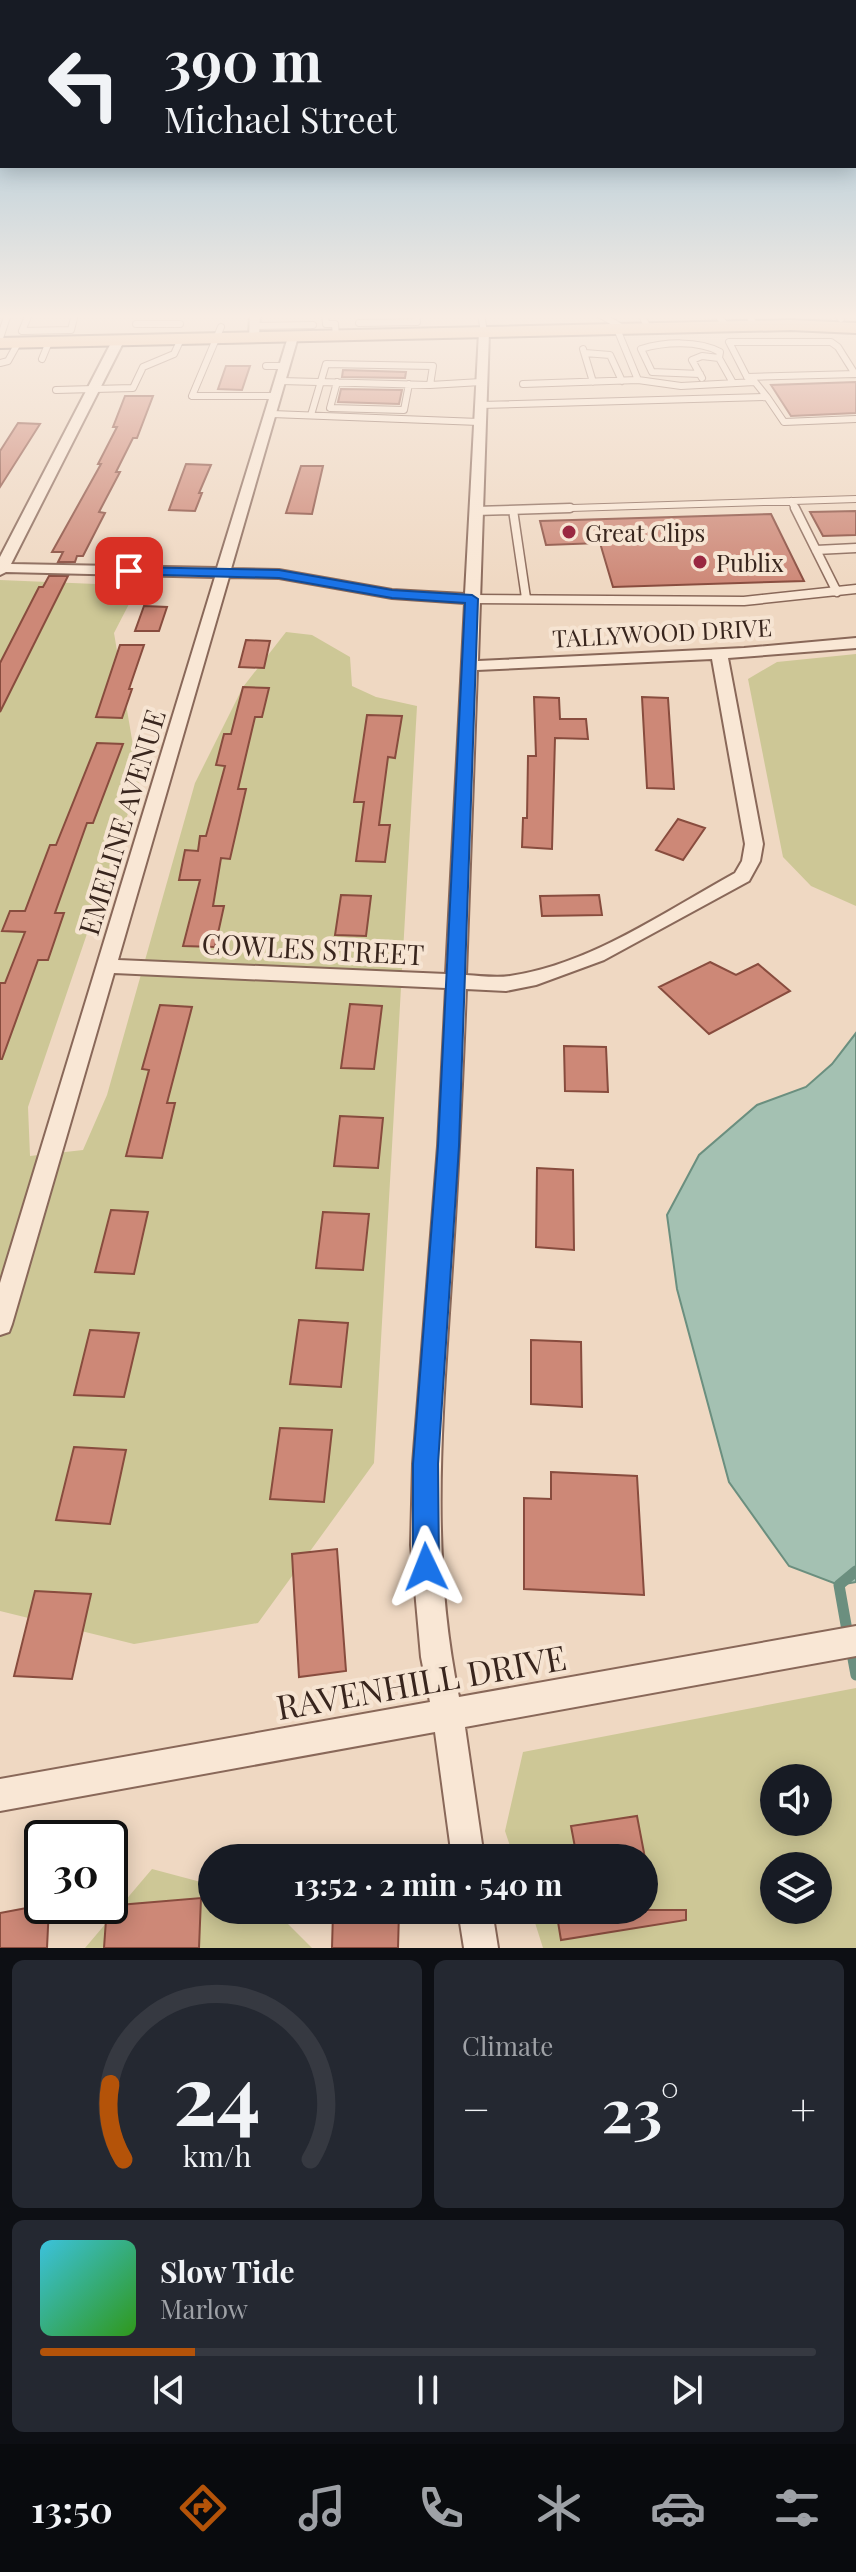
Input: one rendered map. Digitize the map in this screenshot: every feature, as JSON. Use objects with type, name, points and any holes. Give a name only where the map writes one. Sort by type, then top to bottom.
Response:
[{"type":"street","points":[[84,405],[0,569],[289,575],[392,594],[472,599]]},
{"type":"street","name":"EMELINE AVENUE","points":[[0,1324],[274,405]]},
{"type":"street","points":[[466,1844],[448,1715],[429,1611],[425,1491],[456,983],[480,405]]},
{"type":"street","name":"TALLYWOOD DRIVE","points":[[469,666],[719,654],[856,643]]},
{"type":"street","name":"COWLES STREET","points":[[107,966],[506,984],[563,972],[742,877],[751,861],[754,844],[719,654]]},
{"type":"street","name":"RAVENHILL DRIVE","points":[[0,1795],[856,1641]]},
{"type":"street","points":[[477,1924],[481,1948]]},
{"type":"lane","points":[[299,405],[311,415],[479,413],[536,405]]},
{"type":"lane","points":[[311,415],[314,405]]},
{"type":"lane","points":[[331,405],[330,408],[404,410],[405,405]]},
{"type":"lane","points":[[772,405],[784,422],[856,419]]},
{"type":"lane","points":[[475,511],[856,499]]},
{"type":"lane","points":[[791,501],[837,592]]},
{"type":"lane","points":[[513,510],[526,598]]},
{"type":"lane","points":[[816,550],[856,548]]},
{"type":"lane","points":[[472,599],[744,601],[856,589]]},
{"type":"shaded area","points":[[0,580],[120,585],[129,604],[114,633],[139,781],[28,1107],[30,1156],[83,1150],[107,1095],[195,783],[243,687],[286,632],[312,635],[350,657],[352,686],[376,697],[417,706],[374,1463],[258,1623],[134,1644],[0,1611]]},
{"type":"shaded area","points":[[856,654],[856,906],[811,886],[783,857],[748,679],[777,662]]},
{"type":"shaded area","points":[[856,1033],[856,1582],[839,1585],[789,1566],[729,1482],[677,1289],[667,1215],[699,1155],[757,1105],[806,1087],[832,1064]]},
{"type":"shaded area","points":[[856,1688],[856,1948],[543,1948],[535,1924],[658,1924],[658,1844],[509,1844],[505,1831],[523,1752]]},
{"type":"shaded area","points":[[152,1869],[198,1881],[198,1924],[288,1924],[312,1948],[85,1948],[105,1924],[128,1924],[128,1897]]},
{"type":"building","points":[[122,405],[150,405],[137,438],[133,438],[116,472],[120,472],[99,512],[105,513],[83,556],[77,556],[75,562],[58,562],[63,552],[52,552],[101,464],[98,464],[117,427],[113,427]]},
{"type":"building","points":[[784,405],[856,405],[856,413],[791,416]]},
{"type":"building","points":[[18,423],[40,424],[0,487],[0,451]]},
{"type":"building","points":[[186,464],[211,465],[199,493],[202,493],[195,511],[169,510]]},
{"type":"building","points":[[301,466],[323,466],[312,514],[286,513]]},
{"type":"building","points":[[856,511],[856,535],[823,536],[810,512]]},
{"type":"building","name":"Publix","points":[[771,514],[804,581],[613,587],[600,543],[546,545],[540,521]]},
{"type":"building","points":[[49,576],[68,576],[0,712],[0,663],[39,587],[43,587]]},
{"type":"building","points":[[144,606],[167,607],[159,631],[135,631]]},
{"type":"building","points":[[246,640],[270,641],[264,668],[239,667]]},
{"type":"building","points":[[120,645],[144,645],[129,689],[132,689],[122,718],[96,717]]},
{"type":"building","points":[[243,687],[269,688],[262,717],[255,717],[238,789],[246,789],[230,859],[221,858],[213,906],[224,906],[215,947],[183,946],[200,880],[179,880],[185,850],[198,851],[200,836],[206,836],[225,766],[216,765],[224,734],[231,734]]},
{"type":"building","points":[[534,697],[559,698],[560,719],[586,719],[588,739],[555,738],[552,849],[522,847],[523,818],[527,818],[528,756],[536,756]]},
{"type":"building","points":[[642,697],[668,698],[674,789],[647,788]]},
{"type":"building","points":[[367,715],[402,716],[395,758],[388,757],[379,825],[390,825],[385,862],[356,861],[364,802],[354,802]]},
{"type":"building","points":[[97,743],[123,744],[93,823],[87,823],[55,913],[64,913],[48,960],[38,960],[0,1059],[0,983],[5,983],[25,932],[2,931],[10,911],[25,911],[50,845],[56,845]]},
{"type":"building","points":[[678,819],[705,828],[683,860],[656,850]]},
{"type":"building","points":[[341,895],[371,896],[366,936],[335,935]]},
{"type":"building","points":[[599,895],[602,915],[542,916],[540,896]]},
{"type":"building","points":[[710,962],[736,975],[758,964],[790,991],[709,1034],[659,987]]},
{"type":"building","points":[[350,1004],[382,1006],[374,1069],[341,1068]]},
{"type":"building","points":[[160,1005],[192,1007],[167,1103],[175,1103],[162,1158],[126,1156],[149,1070],[142,1069]]},
{"type":"building","points":[[564,1046],[606,1047],[608,1092],[565,1091]]},
{"type":"building","points":[[340,1116],[383,1118],[378,1168],[334,1166]]},
{"type":"building","points":[[537,1168],[573,1170],[574,1250],[536,1247]]},
{"type":"building","points":[[111,1210],[148,1212],[134,1274],[95,1272]]},
{"type":"building","points":[[323,1212],[369,1214],[363,1270],[316,1268]]},
{"type":"building","points":[[299,1320],[348,1323],[341,1387],[290,1384]]},
{"type":"building","points":[[90,1330],[139,1333],[124,1397],[74,1395]]},
{"type":"building","points":[[531,1340],[581,1342],[582,1407],[531,1404]]},
{"type":"building","points":[[280,1428],[332,1430],[324,1502],[270,1499]]},
{"type":"building","points":[[74,1447],[126,1450],[110,1524],[56,1520]]},
{"type":"building","points":[[551,1472],[637,1476],[644,1595],[524,1589],[524,1498],[551,1499]]},
{"type":"building","points":[[337,1549],[346,1671],[299,1677],[292,1554]]},
{"type":"building","points":[[35,1591],[91,1594],[72,1679],[14,1676]]},
{"type":"building","points":[[637,1816],[642,1844],[574,1844],[571,1826]]},
{"type":"building","points":[[198,1898],[199,1948],[104,1948],[106,1924],[128,1924],[128,1904]]},
{"type":"building","points":[[24,1908],[24,1924],[48,1924],[47,1948],[0,1948],[0,1913]]},
{"type":"building","points":[[658,1910],[686,1910],[686,1920],[561,1940],[558,1924],[658,1924]]},
{"type":"building","points":[[333,1924],[399,1924],[398,1948],[332,1948]]},
{"type":"waterway","points":[[848,1636],[839,1585],[856,1571]]},
{"type":"waterway","points":[[851,1648],[856,1675]]},
{"type":"place","name":"Great Clips","points":[[569,532]]},
{"type":"place","name":"Publix","points":[[700,562]]},
{"type":"route","points":[[129,571],[279,574],[392,594],[472,599],[449,1146],[426,1464],[426,1567]]}]
